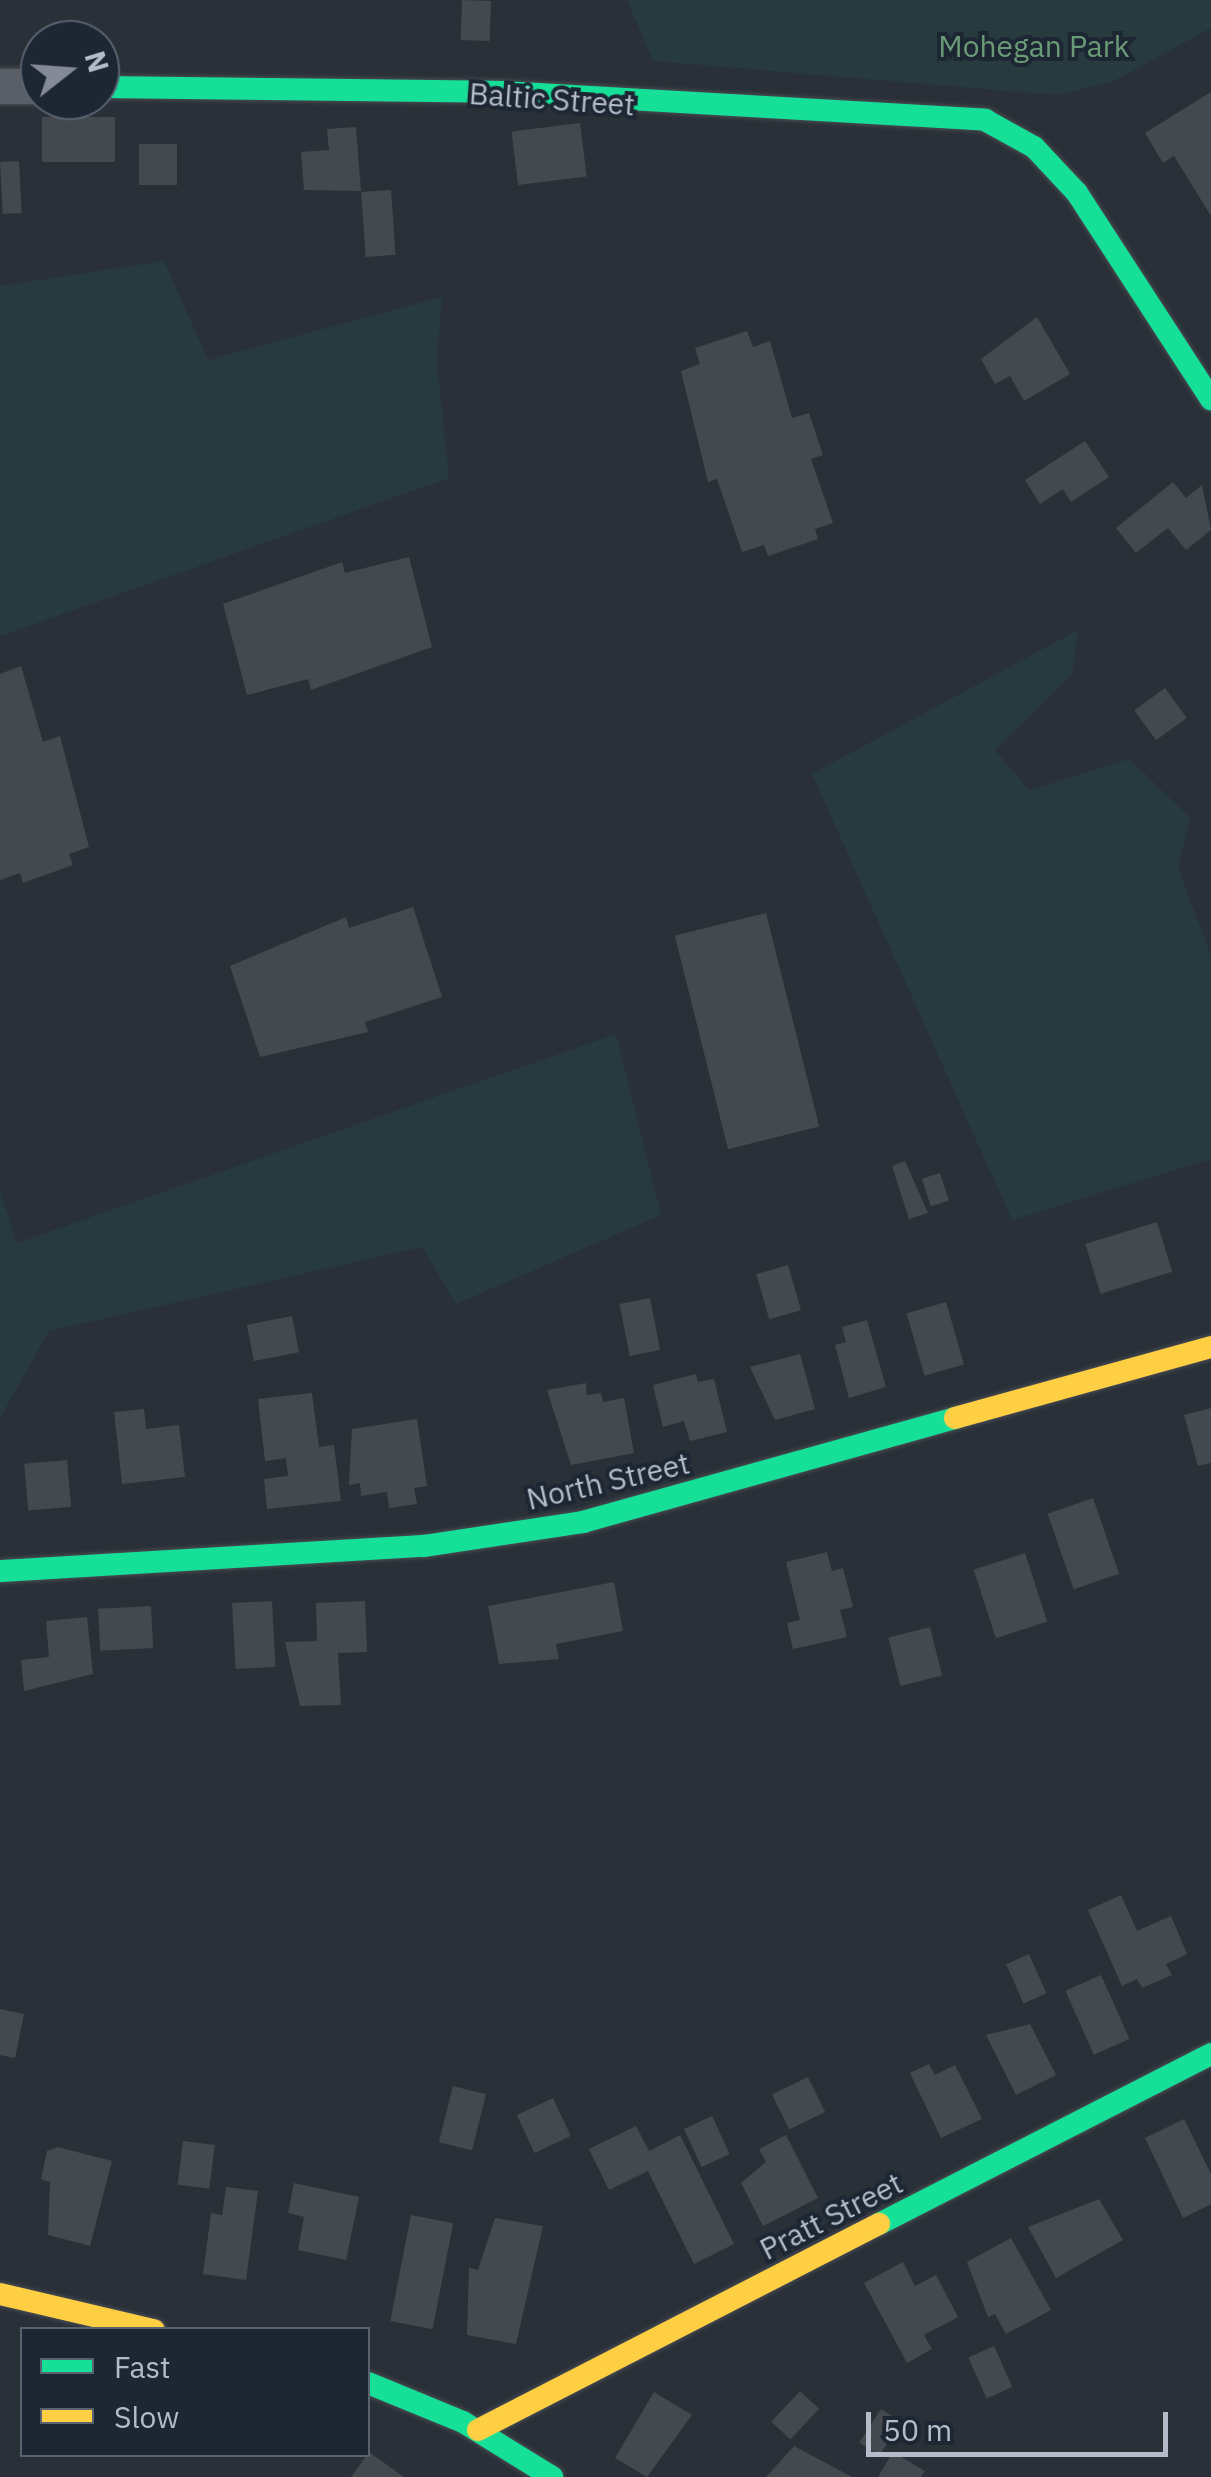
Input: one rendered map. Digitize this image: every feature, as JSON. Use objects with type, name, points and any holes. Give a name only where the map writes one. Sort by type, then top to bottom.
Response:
[{"type":"street","name":"Baltic Street","points":[[120,87],[533,94],[677,109],[966,116],[1003,127],[1086,205],[1211,399]]},
{"type":"street","name":"North Street","points":[[0,1571],[424,1546],[582,1522],[1211,1347]]},
{"type":"street","name":"Pratt Street","points":[[478,2430],[1211,2054]]},
{"type":"street","points":[[0,2294],[141,2327]]},
{"type":"street","points":[[370,2383],[478,2430],[552,2477]]},
{"type":"green space","name":"Mohegan Park","points":[[627,0],[1211,0],[1211,28],[1112,82],[1057,95],[653,61]]},
{"type":"green space","points":[[164,261],[208,360],[442,297],[437,362],[449,478],[0,636],[0,286]]},
{"type":"green space","points":[[1078,630],[1072,674],[995,750],[1029,790],[1130,759],[1190,818],[1178,868],[1211,956],[1211,1159],[1012,1220],[812,774]]},
{"type":"green space","points":[[616,1034],[661,1215],[456,1304],[422,1247],[49,1331],[0,1418],[0,1191],[17,1243]]},
{"type":"building","points":[[462,0],[491,1],[490,41],[461,40]]},
{"type":"building","points":[[1211,92],[1211,216],[1174,156],[1163,163],[1145,133]]},
{"type":"building","points":[[42,120],[115,120],[115,162],[42,162]]},
{"type":"building","points":[[580,123],[587,177],[518,185],[512,131]]},
{"type":"building","points":[[356,127],[361,191],[304,190],[301,152],[329,150],[327,129]]},
{"type":"building","points":[[139,144],[177,144],[177,185],[139,185]]},
{"type":"building","points":[[19,161],[22,213],[3,214],[0,162]]},
{"type":"building","points":[[391,190],[396,255],[366,257],[361,192]]},
{"type":"building","points":[[1037,317],[1070,374],[1024,401],[1010,376],[995,384],[981,359]]},
{"type":"building","points":[[747,331],[753,347],[770,341],[792,418],[809,413],[823,455],[811,459],[833,523],[815,529],[818,539],[768,556],[764,545],[742,552],[717,479],[708,482],[681,371],[700,364],[695,348]]},
{"type":"building","points":[[1085,441],[1109,477],[1071,502],[1063,489],[1040,504],[1025,480]]},
{"type":"building","points":[[1173,482],[1186,498],[1202,485],[1211,530],[1186,550],[1168,528],[1136,553],[1116,528]]},
{"type":"building","points":[[409,557],[432,647],[311,690],[308,679],[247,695],[223,604],[342,562],[345,573]]},
{"type":"building","points":[[21,666],[43,742],[60,736],[89,847],[69,854],[73,865],[23,883],[20,873],[0,880],[0,674]]},
{"type":"building","points":[[1165,688],[1187,718],[1156,740],[1134,710]]},
{"type":"building","points":[[413,907],[442,997],[365,1022],[368,1032],[260,1057],[230,966],[346,917],[349,928]]},
{"type":"building","points":[[766,913],[819,1126],[728,1149],[675,936]]},
{"type":"building","points":[[905,1161],[928,1213],[909,1219],[892,1166]]},
{"type":"building","points":[[940,1173],[949,1201],[931,1206],[922,1179]]},
{"type":"building","points":[[1157,1222],[1172,1272],[1100,1294],[1085,1244]]},
{"type":"building","points":[[788,1265],[801,1310],[769,1319],[756,1274]]},
{"type":"building","points":[[650,1298],[660,1350],[630,1356],[620,1304]]},
{"type":"building","points":[[946,1302],[964,1364],[925,1376],[907,1313]]},
{"type":"building","points":[[292,1316],[299,1352],[254,1361],[247,1325]]},
{"type":"building","points":[[867,1320],[886,1387],[849,1398],[835,1345],[846,1342],[842,1327]]},
{"type":"building","points":[[800,1354],[815,1409],[775,1420],[750,1367]]},
{"type":"building","points":[[696,1374],[698,1382],[714,1379],[727,1432],[690,1441],[684,1421],[663,1427],[653,1385]]},
{"type":"building","points":[[586,1383],[587,1395],[601,1393],[603,1402],[624,1398],[634,1453],[571,1465],[547,1390]]},
{"type":"building","points":[[312,1393],[319,1447],[334,1445],[341,1501],[267,1509],[264,1479],[288,1476],[286,1458],[265,1461],[258,1399]]},
{"type":"building","points":[[1211,1408],[1211,1463],[1198,1466],[1184,1415]]},
{"type":"building","points":[[144,1409],[146,1429],[179,1425],[185,1477],[122,1484],[114,1412]]},
{"type":"building","points":[[417,1419],[427,1486],[414,1488],[417,1504],[389,1508],[387,1492],[361,1496],[360,1483],[349,1485],[352,1429]]},
{"type":"building","points":[[67,1460],[71,1507],[28,1511],[24,1464]]},
{"type":"building","points":[[1093,1498],[1119,1574],[1074,1589],[1048,1514]]},
{"type":"building","points":[[827,1552],[832,1571],[843,1568],[853,1607],[840,1610],[847,1637],[793,1649],[787,1623],[800,1620],[786,1562]]},
{"type":"building","points":[[1025,1553],[1047,1621],[996,1638],[974,1570]]},
{"type":"building","points":[[614,1582],[623,1631],[556,1644],[559,1659],[499,1664],[488,1606]]},
{"type":"building","points":[[272,1601],[275,1667],[236,1669],[232,1603]]},
{"type":"building","points":[[365,1601],[367,1652],[338,1653],[341,1705],[300,1706],[285,1642],[317,1641],[316,1603]]},
{"type":"building","points":[[151,1606],[153,1648],[100,1651],[98,1609]]},
{"type":"building","points":[[87,1617],[93,1674],[24,1691],[21,1660],[49,1657],[46,1621]]},
{"type":"building","points":[[930,1627],[942,1676],[900,1686],[888,1637]]},
{"type":"building","points":[[1121,1895],[1137,1931],[1171,1916],[1187,1954],[1166,1964],[1172,1975],[1142,1988],[1137,1979],[1122,1986],[1088,1910]]},
{"type":"building","points":[[1029,1954],[1046,1993],[1024,2003],[1006,1964]]},
{"type":"building","points":[[1101,1975],[1129,2039],[1094,2055],[1065,1991]]},
{"type":"building","points":[[0,2009],[24,2014],[15,2058],[0,2055]]},
{"type":"building","points":[[1030,2024],[1056,2075],[1016,2095],[986,2035]]},
{"type":"building","points":[[929,2064],[935,2075],[955,2065],[982,2119],[941,2138],[910,2073]]},
{"type":"building","points":[[808,2077],[825,2112],[789,2130],[772,2095]]},
{"type":"building","points":[[453,2086],[486,2094],[472,2151],[439,2142]]},
{"type":"building","points":[[553,2098],[571,2136],[534,2153],[517,2115]]},
{"type":"building","points":[[712,2116],[730,2154],[702,2167],[684,2129]]},
{"type":"building","points":[[1184,2119],[1211,2174],[1211,2204],[1183,2218],[1145,2138]]},
{"type":"building","points":[[636,2126],[649,2151],[680,2135],[734,2244],[694,2264],[648,2171],[609,2190],[589,2149]]},
{"type":"building","points":[[786,2135],[818,2198],[763,2226],[741,2183],[766,2162],[759,2149]]},
{"type":"building","points":[[183,2141],[215,2145],[209,2189],[178,2185]]},
{"type":"building","points":[[58,2147],[112,2161],[90,2246],[48,2235],[50,2182],[41,2179],[47,2151]]},
{"type":"building","points":[[294,2183],[359,2197],[346,2260],[298,2250],[304,2217],[288,2213]]},
{"type":"building","points":[[226,2187],[258,2191],[246,2280],[203,2274],[211,2213],[222,2215]]},
{"type":"building","points":[[1099,2199],[1123,2240],[1056,2278],[1028,2227]]},
{"type":"building","points":[[411,2215],[453,2223],[433,2329],[390,2321]]},
{"type":"building","points":[[495,2218],[543,2226],[516,2344],[467,2335],[469,2268],[478,2270]]},
{"type":"building","points":[[1011,2238],[1051,2310],[1006,2334],[995,2314],[988,2317],[967,2262]]},
{"type":"building","points":[[903,2262],[915,2286],[936,2275],[958,2317],[924,2335],[932,2349],[907,2363],[864,2283]]},
{"type":"building","points":[[994,2346],[1012,2387],[987,2398],[968,2357]]},
{"type":"building","points":[[800,2391],[819,2409],[790,2439],[771,2422]]},
{"type":"building","points":[[654,2392],[692,2415],[647,2477],[615,2458]]},
{"type":"building","points":[[881,2409],[901,2422],[879,2456],[859,2443]]},
{"type":"building","points":[[794,2446],[852,2477],[766,2477]]},
{"type":"building","points":[[893,2452],[925,2471],[921,2477],[878,2477]]},
{"type":"building","points":[[370,2453],[404,2477],[351,2477]]},
{"type":"traffic: fast","points":[[120,87],[506,92],[985,120],[1034,147],[1077,193],[1211,399]]},
{"type":"traffic: fast","points":[[0,1571],[424,1546],[583,1522],[955,1418]]},
{"type":"traffic: fast","points":[[879,2224],[1211,2054]]},
{"type":"traffic: fast","points":[[370,2384],[463,2422],[552,2477]]},
{"type":"traffic: slow","points":[[955,1418],[1211,1347]]},
{"type":"traffic: slow","points":[[478,2430],[879,2224]]},
{"type":"traffic: slow","points":[[0,2294],[141,2327]]}]
